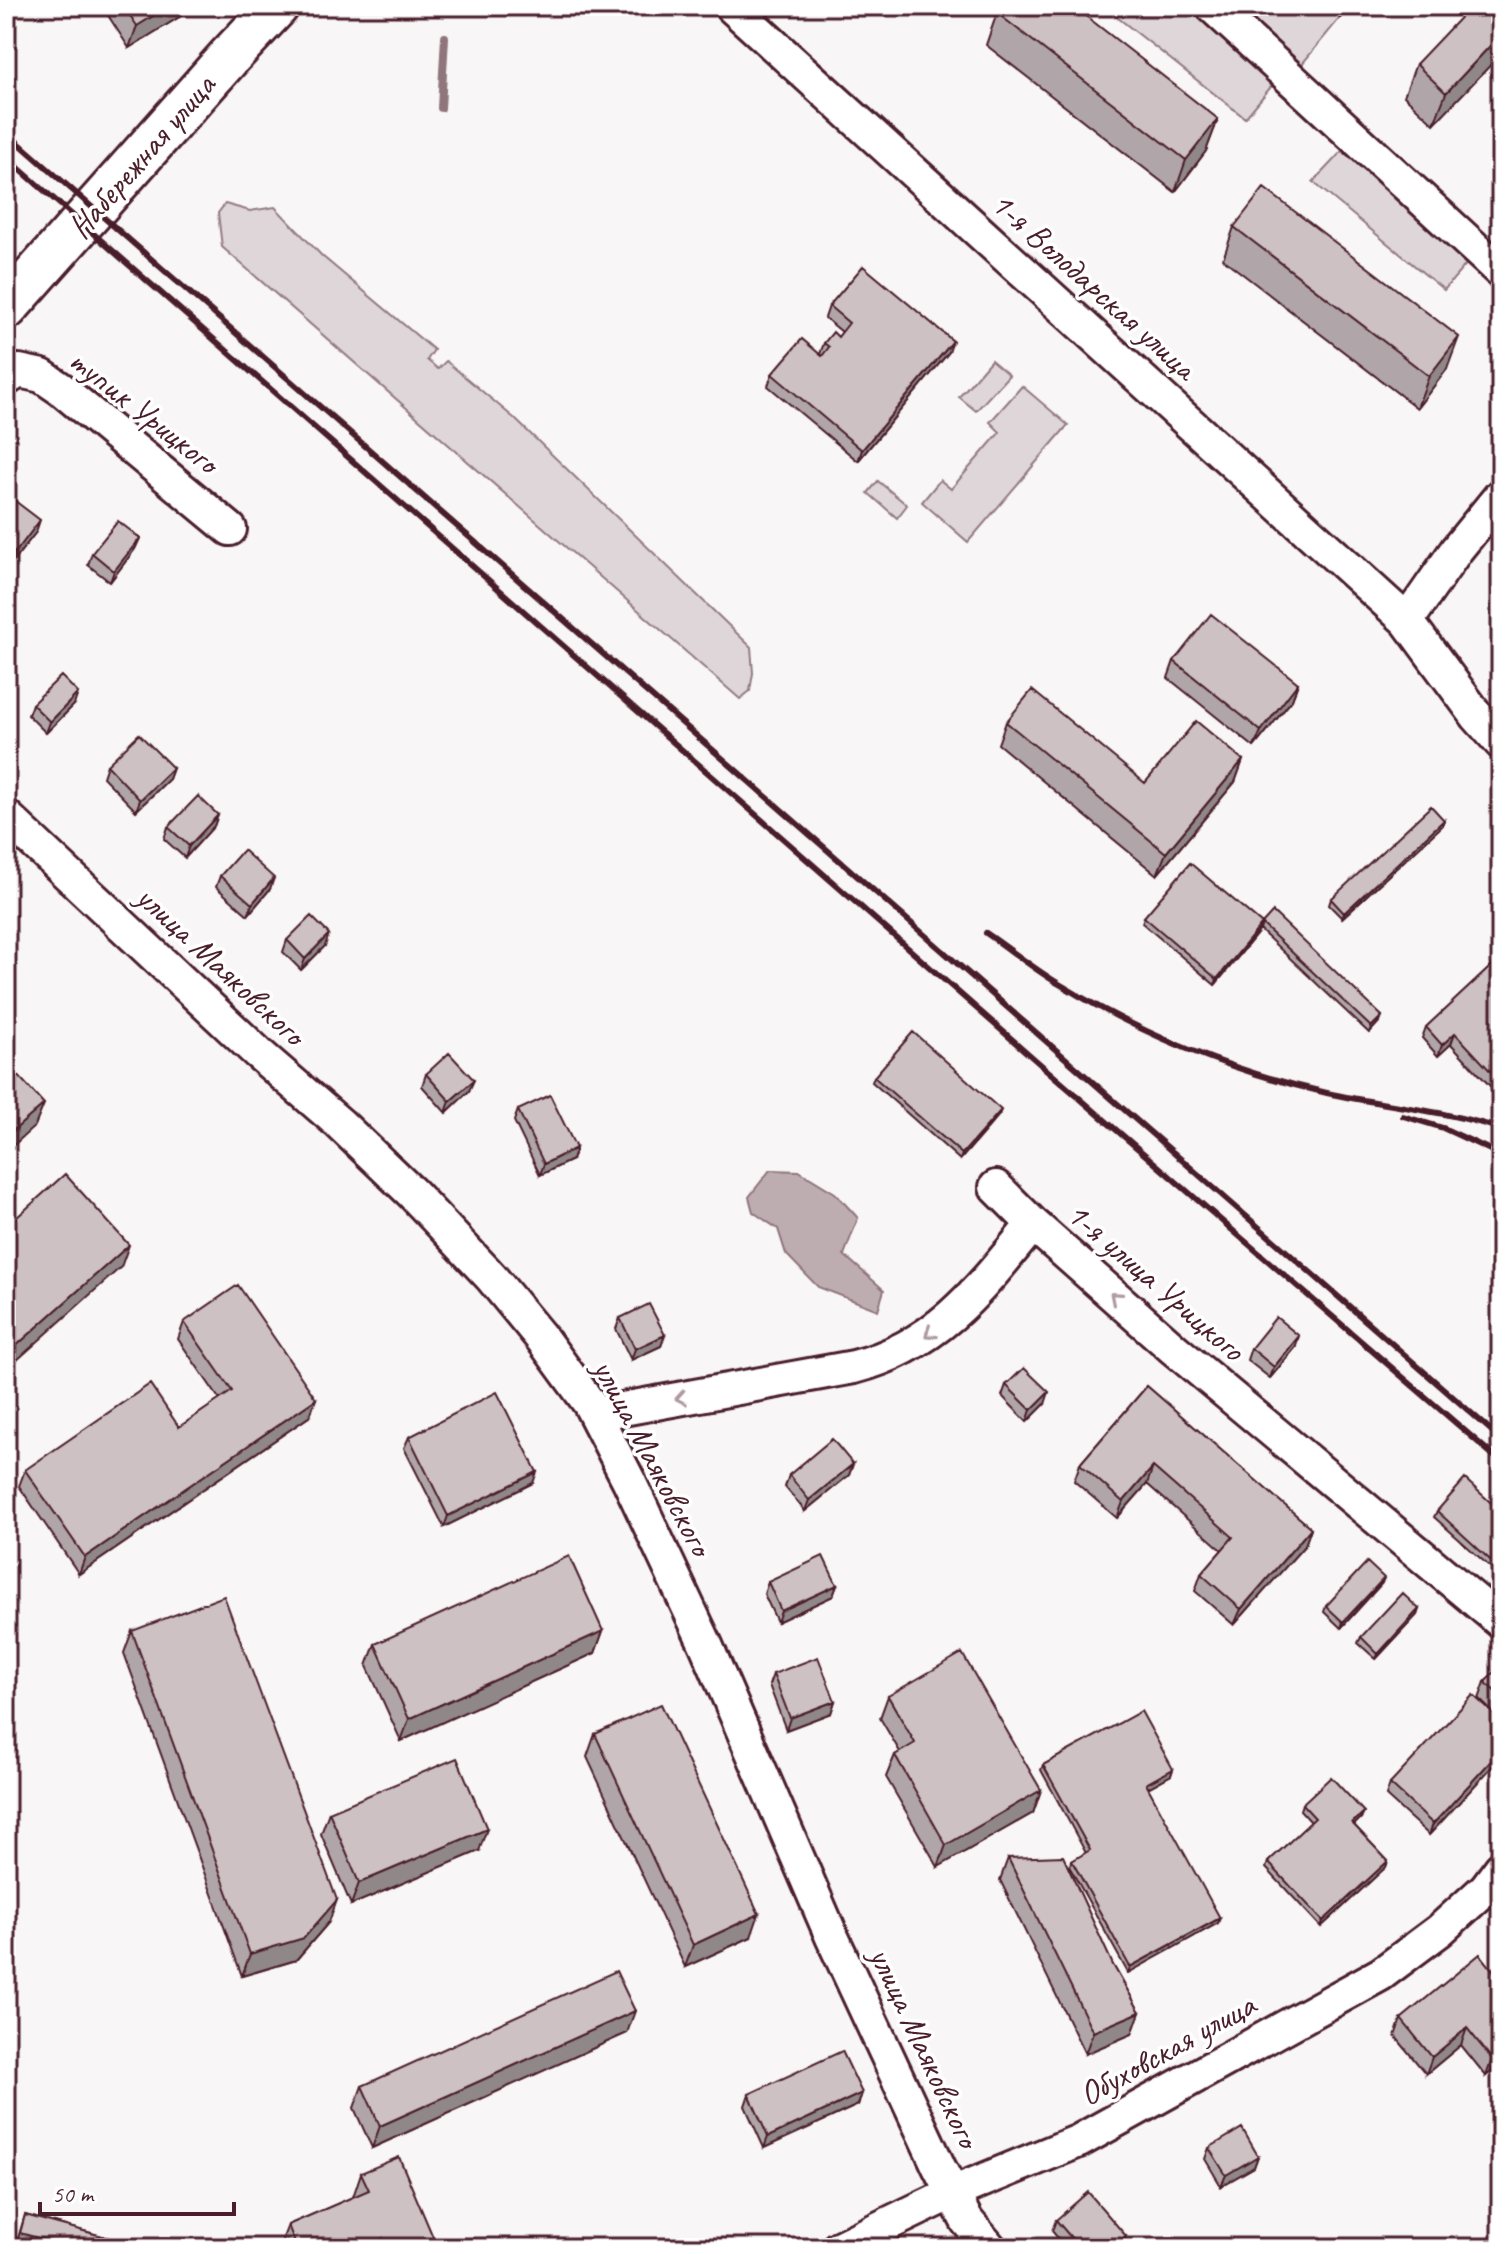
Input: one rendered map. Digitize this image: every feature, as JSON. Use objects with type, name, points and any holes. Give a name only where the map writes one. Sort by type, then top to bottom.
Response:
[{"type":"main road","name":"Набережная улица","points":[[6,308],[181,109],[277,6]]},
{"type":"street","name":"1-я Володарская улица","points":[[731,6],[1407,621],[1477,716],[1501,743]]},
{"type":"street","points":[[1212,6],[1501,272]]},
{"type":"street","name":"тупик Урицкого","points":[[6,379],[19,371],[42,376],[51,382],[230,529]]},
{"type":"street","points":[[1407,621],[1457,549],[1501,495]]},
{"type":"street","name":"улица Маяковского","points":[[6,816],[412,1193],[491,1277],[543,1340],[595,1414],[706,1645],[832,1937],[952,2193],[967,2221],[990,2248]]},
{"type":"street","points":[[996,1187],[1033,1224]]},
{"type":"street","name":"1-я улица Урицкого","points":[[595,1414],[854,1367],[885,1358],[916,1342],[954,1315],[1033,1224],[1174,1349],[1501,1622]]},
{"type":"street","name":"Обуховская улица","points":[[838,2248],[952,2193],[1079,2141],[1381,1974],[1496,1886]]},
{"type":"shaded area","points":[[1103,6],[1192,6],[1275,82],[1245,118]]},
{"type":"shaded area","points":[[1238,6],[1325,6],[1340,18],[1302,64]]},
{"type":"shaded area","points":[[1343,150],[1468,262],[1444,290],[1313,182]]},
{"type":"shaded area","points":[[225,204],[250,211],[275,207],[322,256],[434,350],[427,360],[438,369],[446,361],[514,418],[751,647],[753,673],[750,691],[740,699],[222,247],[218,213]]},
{"type":"shaded area","points":[[991,360],[1009,375],[976,411],[959,397]]},
{"type":"shaded area","points":[[1022,386],[1068,425],[968,542],[922,502],[940,480],[951,489],[1000,432],[990,422]]},
{"type":"shaded area","points":[[878,481],[907,505],[897,518],[868,493]]},
{"type":"shaded area","points":[[770,1170],[799,1171],[835,1193],[858,1218],[844,1255],[884,1290],[878,1310],[818,1287],[786,1254],[778,1229],[753,1212],[749,1197]]},
{"type":"building","points":[[124,6],[169,6],[137,26]]},
{"type":"building","points":[[1003,6],[1073,6],[1218,119],[1186,160],[997,13]]},
{"type":"building","points":[[1471,6],[1501,6],[1501,34],[1446,93],[1416,64]]},
{"type":"building","points":[[1264,188],[1459,337],[1429,376],[1234,227]]},
{"type":"building","points":[[863,266],[953,341],[862,450],[772,374],[802,339],[822,356],[829,347],[824,343],[833,332],[838,337],[849,323],[829,306]]},
{"type":"building","points":[[6,494],[40,520],[15,553],[6,546]]},
{"type":"building","points":[[118,521],[140,538],[114,571],[92,553]]},
{"type":"building","points":[[1211,614],[1298,683],[1261,731],[1174,661]]},
{"type":"building","points":[[61,676],[78,693],[50,722],[32,704]]},
{"type":"building","points":[[1032,690],[1145,783],[1196,721],[1243,760],[1166,853],[1006,722]]},
{"type":"building","points":[[139,734],[173,768],[140,800],[107,765]]},
{"type":"building","points":[[198,796],[218,815],[189,846],[168,827]]},
{"type":"building","points":[[1431,806],[1444,820],[1344,913],[1331,899]]},
{"type":"building","points":[[243,850],[274,878],[252,904],[220,876]]},
{"type":"building","points":[[1190,863],[1262,924],[1217,979],[1144,917]]},
{"type":"building","points":[[1273,912],[1382,1016],[1371,1027],[1262,924]]},
{"type":"building","points":[[311,916],[329,934],[305,959],[287,940]]},
{"type":"building","points":[[1501,957],[1501,1070],[1495,1076],[1455,1033],[1442,1045],[1426,1027]]},
{"type":"building","points":[[913,1032],[1001,1110],[962,1154],[874,1077]]},
{"type":"building","points":[[449,1053],[474,1080],[450,1101],[426,1074]]},
{"type":"building","points":[[6,1062],[44,1104],[6,1137]]},
{"type":"building","points":[[550,1095],[576,1148],[544,1164],[518,1110]]},
{"type":"building","points":[[65,1174],[129,1245],[6,1355],[6,1227]]},
{"type":"building","points":[[238,1285],[316,1399],[85,1557],[25,1470],[150,1384],[179,1427],[232,1391],[184,1322]]},
{"type":"building","points":[[649,1304],[665,1335],[635,1349],[620,1318]]},
{"type":"building","points":[[1276,1317],[1299,1336],[1274,1367],[1251,1348]]},
{"type":"building","points":[[1024,1368],[1049,1392],[1031,1410],[1006,1385]]},
{"type":"building","points":[[1147,1386],[1311,1528],[1241,1609],[1201,1574],[1233,1537],[1153,1467],[1123,1502],[1080,1464]]},
{"type":"building","points":[[497,1392],[537,1472],[448,1516],[409,1437]]},
{"type":"building","points":[[832,1439],[853,1464],[809,1500],[789,1475]]},
{"type":"building","points":[[1465,1479],[1501,1512],[1500,1569],[1437,1511]]},
{"type":"building","points":[[569,1556],[603,1631],[409,1719],[375,1644]]},
{"type":"building","points":[[823,1556],[837,1585],[781,1611],[768,1582]]},
{"type":"building","points":[[1367,1562],[1384,1578],[1343,1622],[1326,1606]]},
{"type":"building","points":[[1402,1593],[1419,1609],[1378,1654],[1361,1637]]},
{"type":"building","points":[[224,1596],[337,1900],[304,1938],[250,1954],[132,1631]]},
{"type":"building","points":[[962,1653],[1041,1790],[946,1845],[895,1755],[915,1743],[888,1696]]},
{"type":"building","points":[[818,1657],[835,1701],[790,1718],[773,1674]]},
{"type":"building","points":[[1501,1665],[1501,1697],[1485,1682]]},
{"type":"building","points":[[1473,1695],[1501,1721],[1501,1750],[1433,1824],[1390,1784]]},
{"type":"building","points":[[661,1704],[759,1914],[693,1945],[595,1734]]},
{"type":"building","points":[[1141,1711],[1173,1769],[1146,1784],[1220,1918],[1130,1967],[1072,1861],[1090,1850],[1043,1765]]},
{"type":"building","points":[[457,1758],[487,1829],[359,1883],[329,1812]]},
{"type":"building","points":[[1331,1777],[1364,1812],[1352,1823],[1388,1861],[1323,1921],[1268,1862],[1315,1818],[1302,1804]]},
{"type":"building","points":[[1063,1856],[1113,1965],[1140,2012],[1093,2032],[1008,1858]]},
{"type":"building","points":[[1480,1954],[1501,1980],[1501,2052],[1492,2059],[1467,2028],[1432,2057],[1401,2019]]},
{"type":"building","points":[[616,1971],[635,2011],[380,2126],[362,2086]]},
{"type":"building","points":[[842,2051],[862,2093],[768,2137],[749,2094]]},
{"type":"building","points":[[1242,2128],[1258,2156],[1226,2175],[1209,2148]]},
{"type":"building","points":[[399,2157],[436,2244],[428,2248],[387,2248],[383,2238],[359,2248],[297,2248],[288,2225],[369,2190],[361,2173]]},
{"type":"building","points":[[1088,2192],[1126,2236],[1112,2248],[1080,2248],[1056,2220]]},
{"type":"building","points":[[25,2215],[146,2248],[75,2248],[20,2233]]},
{"type":"waterway","points":[[441,108],[445,37]]},
{"type":"railway","points":[[6,132],[1501,1439]]},
{"type":"railway","points":[[6,157],[1048,1071],[1501,1462]]},
{"type":"railway","points":[[986,933],[1042,973],[1092,1003],[1157,1036],[1224,1063],[1327,1093],[1437,1113],[1501,1129]]},
{"type":"railway","points":[[1403,1116],[1443,1128],[1501,1155]]}]
